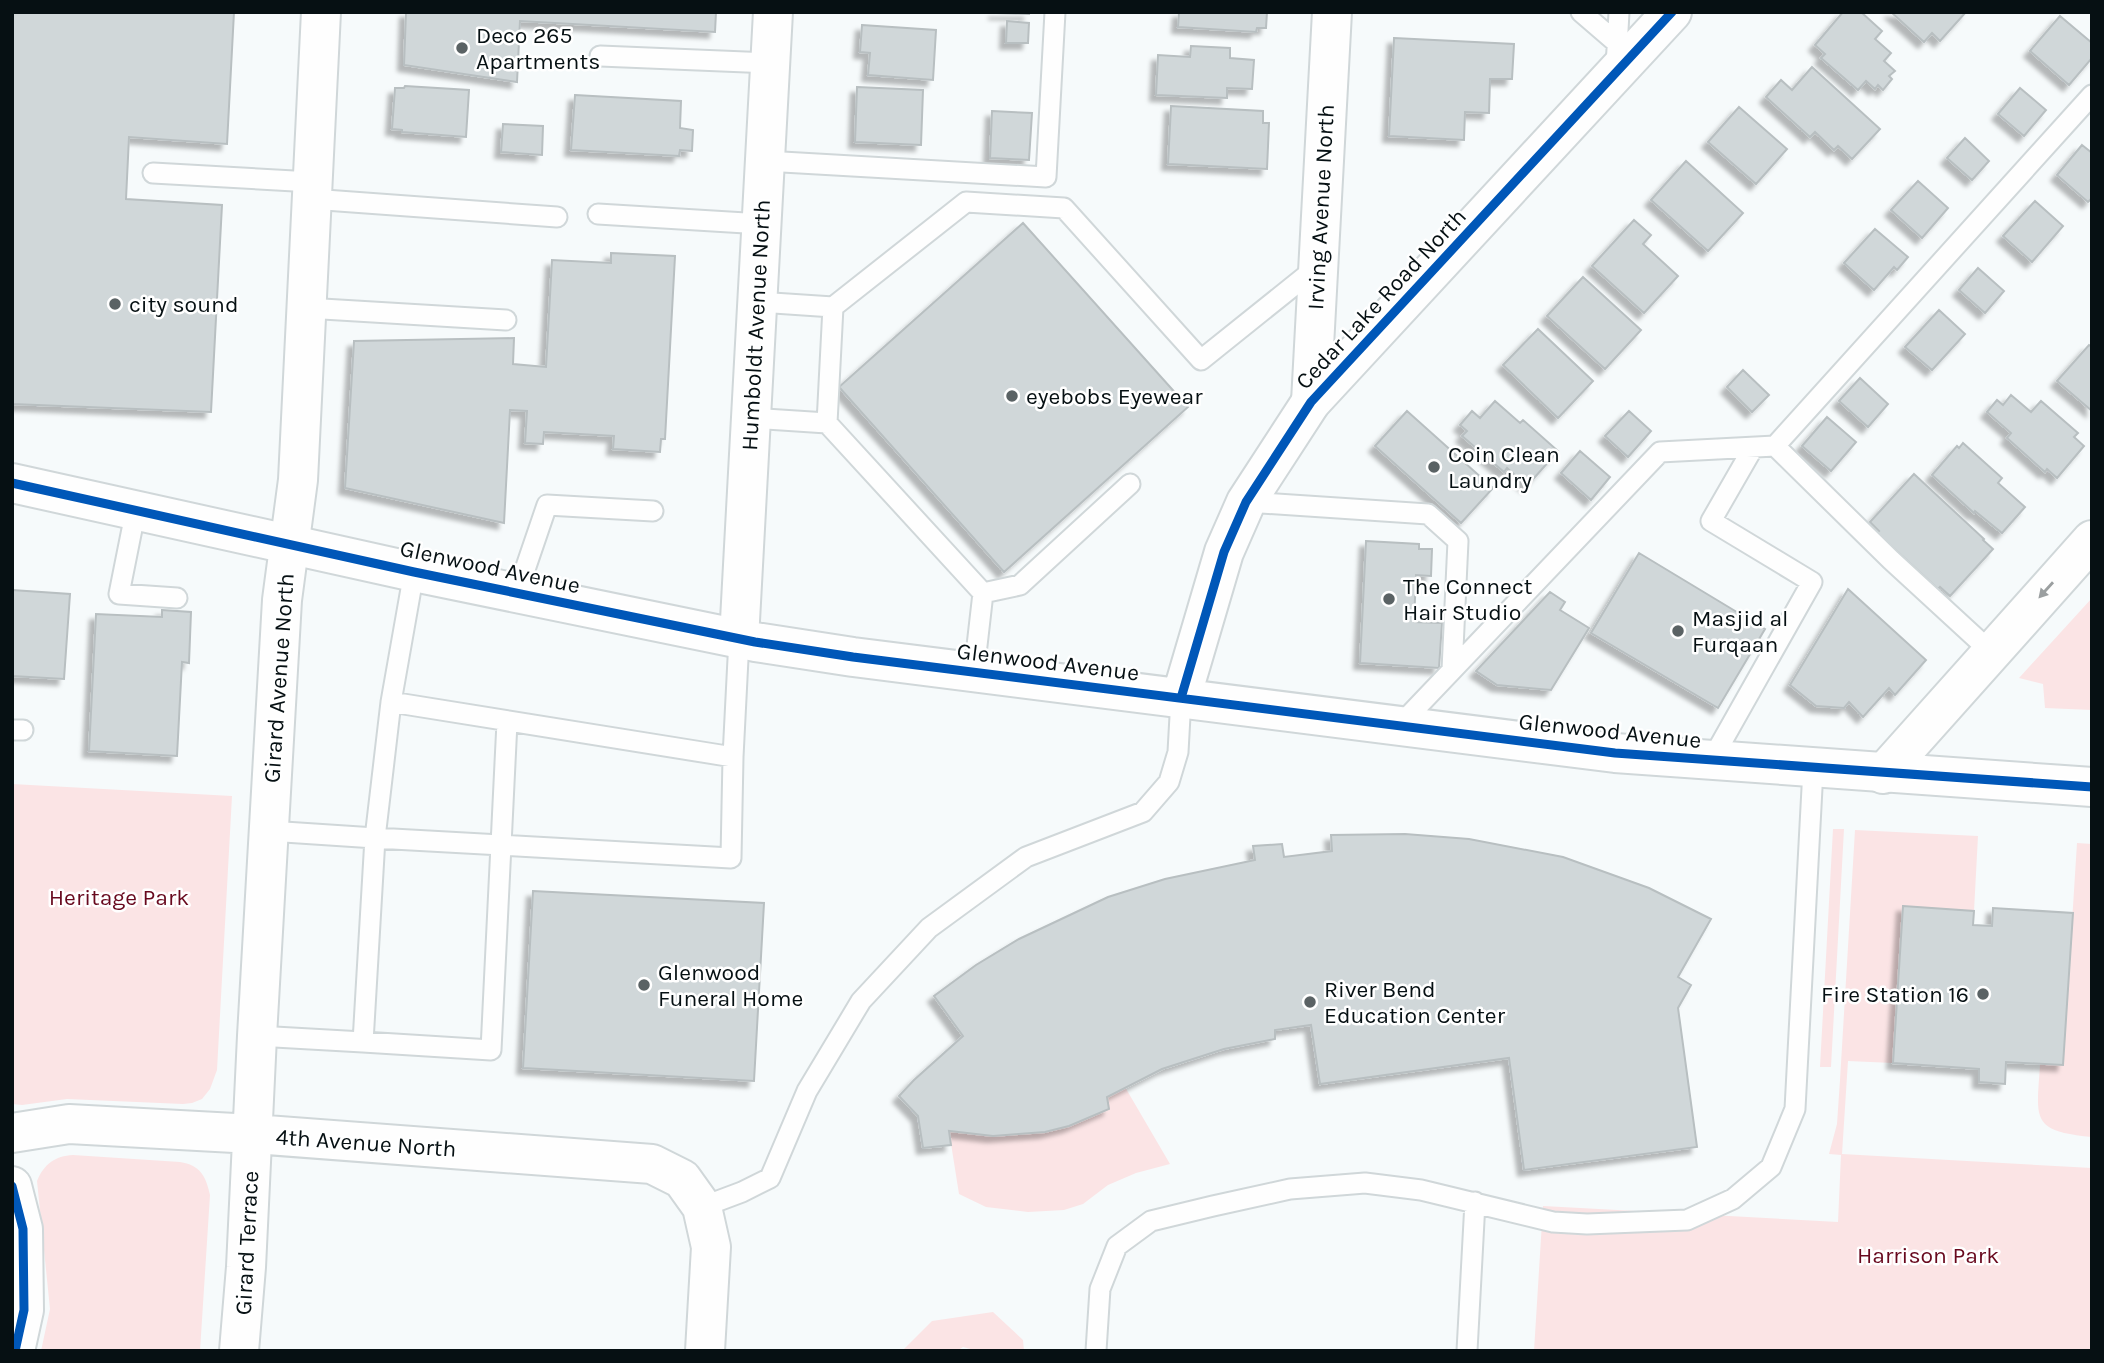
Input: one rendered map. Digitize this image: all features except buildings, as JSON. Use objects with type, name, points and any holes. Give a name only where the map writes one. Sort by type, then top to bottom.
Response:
[{"type":"street","name":"Girard Avenue North","points":[[253,1135],[282,600],[298,480],[321,12]]},
{"type":"street","name":"Humboldt Avenue North","points":[[738,639],[773,12]]},
{"type":"street","name":"Irving Avenue North","points":[[1311,402],[1332,12]]},
{"type":"street","name":"Cedar Lake Road North","points":[[1181,698],[1224,552],[1246,502],[1311,402],[1616,59],[1672,12]]},
{"type":"street","name":"Glenwood Avenue","points":[[12,483],[414,572],[738,639],[853,657],[1615,753],[2092,787]]},
{"type":"street","points":[[1883,774],[1990,651],[2092,540]]},
{"type":"street","name":"4th Avenue North","points":[[12,1133],[69,1124],[652,1164],[682,1179],[702,1207]]},
{"type":"street","name":"Girard Terrace","points":[[239,1351],[247,1267],[253,1135]]},
{"type":"street","points":[[12,1186],[23,1229],[24,1310],[15,1351]]},
{"type":"street","points":[[702,1207],[711,1247],[705,1351]]},
{"type":"lane","points":[[765,161],[1046,177],[1055,12]]},
{"type":"lane","points":[[1581,12],[1616,59]]},
{"type":"lane","points":[[1616,59],[1619,12]]},
{"type":"lane","points":[[600,56],[771,63]]},
{"type":"lane","points":[[1398,727],[1660,452],[1775,446],[2092,95]]},
{"type":"lane","points":[[153,173],[558,217]]},
{"type":"lane","points":[[757,302],[833,307],[966,202],[1064,208],[1201,360],[1317,267]]},
{"type":"lane","points":[[598,214],[762,224]]},
{"type":"lane","points":[[827,423],[833,307]]},
{"type":"lane","points":[[306,308],[506,320]]},
{"type":"lane","points":[[751,418],[827,423],[983,593],[974,672]]},
{"type":"lane","points":[[1775,446],[1882,551],[1990,651]]},
{"type":"lane","points":[[1711,761],[1812,582],[1711,521],[1753,448]]},
{"type":"lane","points":[[983,593],[1020,585],[1130,484]]},
{"type":"lane","points":[[1246,502],[1428,514],[1458,541],[1452,670]]},
{"type":"lane","points":[[517,593],[547,505],[653,511]]},
{"type":"lane","points":[[136,509],[119,594],[177,598]]},
{"type":"lane","points":[[363,1042],[376,838],[391,702],[414,572]]},
{"type":"lane","points":[[269,831],[731,858],[738,639]]},
{"type":"lane","points":[[702,1207],[770,1178],[807,1091],[861,1001],[929,928],[1026,857],[1143,812],[1169,782],[1178,752],[1181,698]]},
{"type":"lane","points":[[391,702],[733,757]]},
{"type":"lane","points":[[257,1036],[491,1050],[507,722]]},
{"type":"lane","points":[[1096,1351],[1100,1289],[1117,1246],[1151,1221],[1290,1189],[1365,1183],[1421,1190],[1553,1222],[1587,1224],[1687,1220],[1733,1199],[1772,1167],[1795,1109],[1813,769]]},
{"type":"lane","points":[[1467,1351],[1475,1202]]},
{"type":"green space","points":[[2092,598],[2092,710],[2045,708],[2043,684],[2019,678]]},
{"type":"green space","name":"Heritage Park","points":[[12,784],[232,796],[217,1070],[210,1089],[202,1099],[183,1104],[67,1099],[12,1104]]},
{"type":"green space","points":[[1833,829],[1844,829],[1831,1067],[1820,1067]]},
{"type":"green space","name":"Harrison Park","points":[[1855,830],[1978,836],[1974,911],[1903,907],[1893,1063],[1848,1061],[1842,1154],[2092,1168],[2092,1351],[1534,1351],[1543,1206],[1838,1222],[1841,1155],[1829,1154],[1837,1124]]},
{"type":"green space","points":[[2077,843],[2092,844],[2092,1137],[2057,1131],[2047,1126],[2041,1119],[2038,1097],[2040,1064],[2063,1065]]},
{"type":"green space","points":[[1125,1087],[1170,1164],[1136,1173],[1108,1185],[1083,1204],[1064,1210],[1028,1212],[986,1207],[959,1194],[949,1131],[993,1136],[1045,1132],[1109,1109],[1107,1097]]},
{"type":"green space","points":[[73,1155],[180,1162],[201,1172],[210,1195],[200,1351],[41,1351],[50,1309],[37,1181],[51,1162]]},
{"type":"green space","points":[[993,1312],[1023,1340],[1024,1351],[978,1351],[963,1347],[957,1351],[902,1351],[932,1321]]},
{"type":"cycle path","points":[[1181,698],[1224,552],[1246,502],[1311,402],[1672,12]]},
{"type":"cycle path","points":[[12,483],[414,572],[755,642],[853,657],[1615,753],[2092,787]]},
{"type":"cycle path","points":[[12,1186],[23,1229],[24,1310],[15,1351]]},
{"type":"place","name":"Deco 265 Apartments","points":[[462,48]]},
{"type":"place","name":"city sound","points":[[115,304]]},
{"type":"place","name":"eyebobs Eyewear","points":[[1012,396]]},
{"type":"place","name":"Coin Clean Laundry","points":[[1434,467]]},
{"type":"place","name":"The Connect Hair Studio","points":[[1389,599]]},
{"type":"place","name":"Masjid al Furqaan","points":[[1678,631]]},
{"type":"place","name":"Glenwood Funeral Home","points":[[644,985]]},
{"type":"place","name":"Fire Station 16","points":[[1983,994]]},
{"type":"place","name":"River Bend Education Center","points":[[1310,1002]]}]
